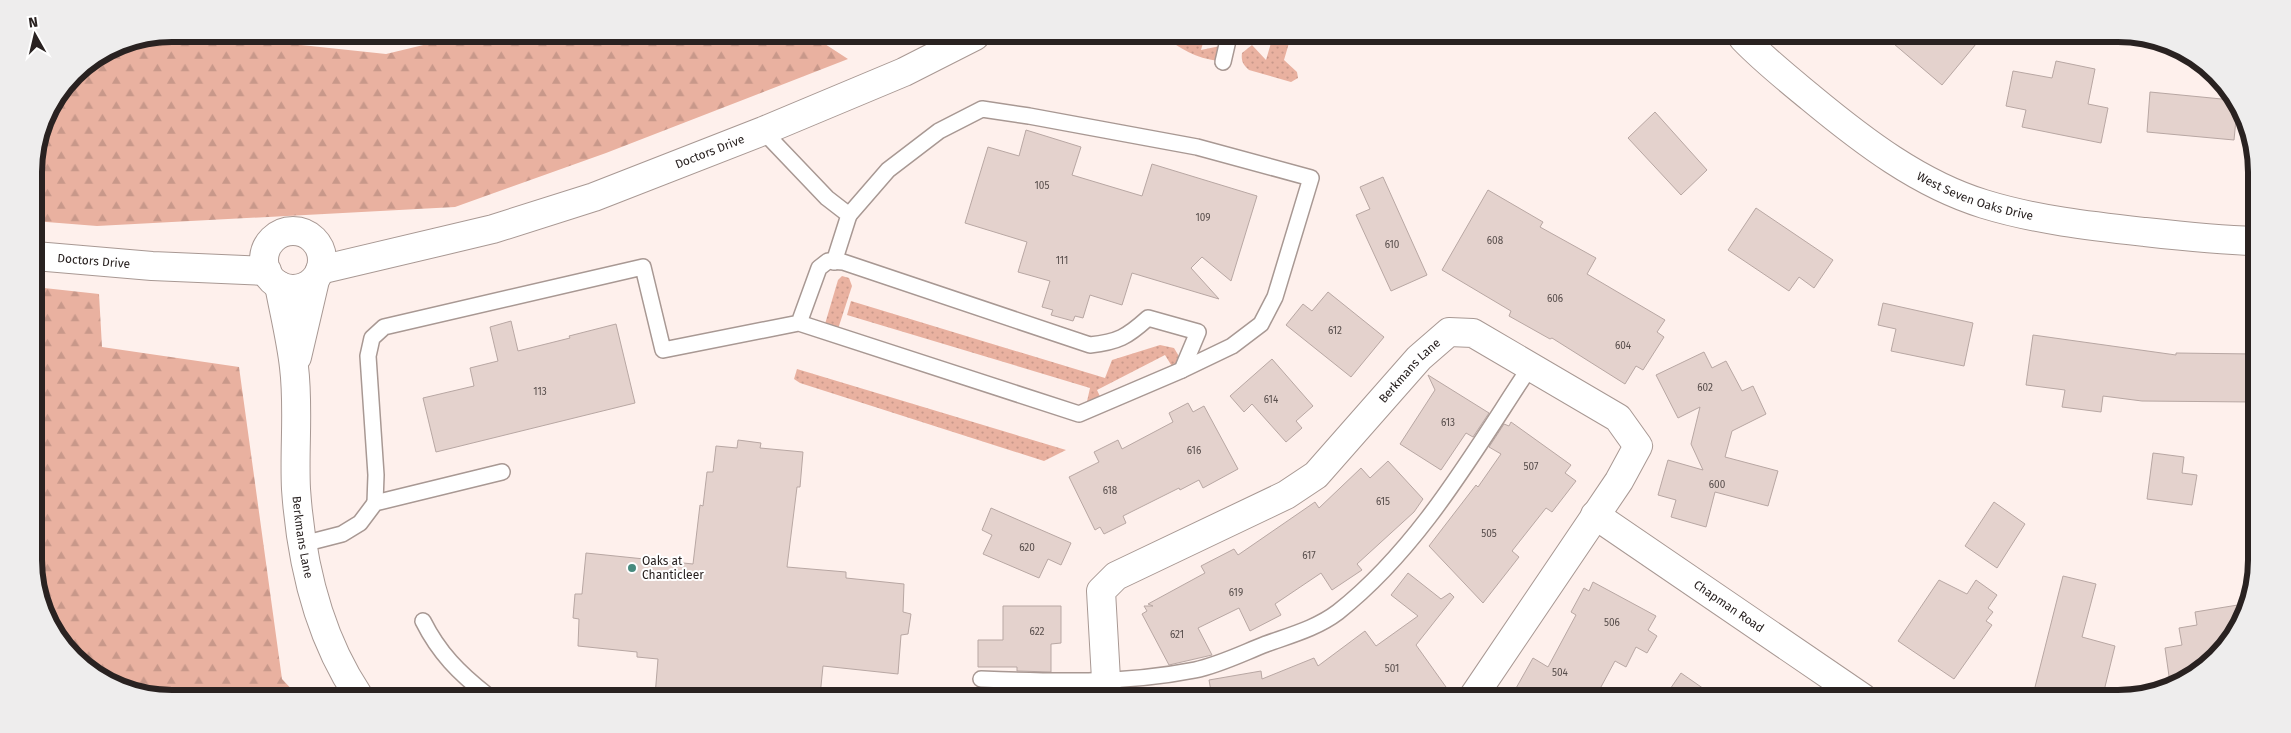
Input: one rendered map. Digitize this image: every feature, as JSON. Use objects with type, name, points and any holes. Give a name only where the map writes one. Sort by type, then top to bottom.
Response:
[{"type":"street","name":"Doctors Drive","points":[[43,257],[152,266],[271,268],[288,288],[307,286],[318,266],[434,244],[493,229],[594,197],[763,131],[904,72],[963,42]]},
{"type":"street","name":"West Seven Oaks Drive","points":[[1748,42],[1761,57],[1844,126],[1899,164],[1960,195],[1984,204],[2058,221],[2248,241]]},
{"type":"street","points":[[271,268],[272,240],[279,234],[288,231],[298,231],[315,240],[318,266]]},
{"type":"street","name":"Berkmans Lane","points":[[295,368],[318,266]]},
{"type":"street","name":"Berkmans Lane","points":[[271,268],[295,368],[296,489],[303,544],[315,602],[342,671],[355,690]]},
{"type":"street","name":"Berkmans Lane","points":[[1106,689],[1101,590],[1116,576],[1286,495],[1316,475],[1419,358],[1449,332],[1473,334],[1618,418],[1638,446],[1619,481],[1477,690]]},
{"type":"street","name":"Chapman Road","points":[[1595,515],[1851,690]]},
{"type":"lane","points":[[1223,62],[1228,42]]},
{"type":"lane","points":[[303,544],[342,534],[360,523],[375,503],[376,475],[368,356],[372,338],[384,327],[643,267],[663,350],[799,323],[1079,414],[1182,370],[1232,346],[1261,324],[1275,297],[1311,178],[1197,147],[982,109],[939,131],[888,170],[850,215],[834,262]]},
{"type":"lane","points":[[763,131],[827,198],[850,215]]},
{"type":"lane","points":[[799,323],[819,268],[828,261],[843,262],[1090,345],[1114,342],[1131,334],[1148,318],[1198,332],[1182,370]]},
{"type":"lane","points":[[981,679],[1106,689],[1197,669],[1312,628],[1337,613],[1369,584],[1428,520],[1530,366]]},
{"type":"lane","points":[[375,503],[502,472]]},
{"type":"lane","points":[[423,620],[434,643],[462,675],[481,690]]},
{"type":"green space","points":[[172,42],[273,42],[386,54],[436,42],[822,42],[848,59],[606,153],[455,207],[97,226],[43,222],[44,155],[52,123],[69,93],[93,69],[130,49]]},
{"type":"green space","points":[[1172,42],[1203,42],[1201,50],[1220,46],[1218,61],[1203,58]]},
{"type":"green space","points":[[1271,42],[1289,42],[1284,60],[1297,72],[1298,78],[1291,82],[1249,70],[1243,63],[1242,53],[1252,45],[1266,60]]},
{"type":"green space","points":[[842,276],[849,278],[852,286],[838,329],[825,324],[838,280]]},
{"type":"green space","points":[[43,288],[99,294],[102,347],[239,367],[282,679],[292,690],[172,690],[139,686],[123,681],[93,664],[80,653],[64,633],[49,603],[42,561]]},
{"type":"green space","points":[[851,301],[1105,378],[1112,360],[1160,345],[1174,348],[1180,358],[1180,365],[1173,368],[1165,355],[1097,390],[1104,405],[1086,406],[1090,388],[847,315]]},
{"type":"green space","points":[[797,369],[1066,450],[1044,461],[800,383],[794,379]]},
{"type":"building","points":[[1892,42],[1978,42],[1942,85]]},
{"type":"building","points":[[2056,61],[2095,69],[2088,104],[2108,108],[2101,143],[2022,127],[2026,110],[2006,106],[2013,71],[2052,78]]},
{"type":"building","points":[[2150,92],[2227,99],[2236,118],[2234,140],[2147,132]]},
{"type":"building","points":[[1655,112],[1707,170],[1681,195],[1628,138]]},
{"type":"building","points":[[1026,130],[1081,147],[1072,175],[1142,196],[1152,164],[1257,196],[1231,281],[1202,257],[1191,268],[1219,299],[1132,273],[1122,305],[1090,295],[1083,318],[1075,316],[1073,321],[1051,315],[1053,310],[1042,307],[1050,281],[1018,272],[1027,242],[965,223],[988,147],[1019,156]]},
{"type":"building","points":[[1383,177],[1427,275],[1391,291],[1356,215],[1370,209],[1360,187]]},
{"type":"building","points":[[1488,190],[1543,222],[1540,227],[1596,258],[1587,274],[1665,320],[1657,332],[1664,337],[1643,370],[1636,366],[1625,384],[1552,338],[1550,339],[1509,316],[1511,311],[1442,270]]},
{"type":"building","points":[[1756,208],[1833,260],[1814,288],[1799,277],[1789,291],[1728,250]]},
{"type":"building","points":[[1328,292],[1384,337],[1351,377],[1286,325],[1303,304],[1312,311]]},
{"type":"building","points":[[1883,303],[1973,323],[1964,366],[1891,351],[1896,329],[1878,325]]},
{"type":"building","points":[[511,321],[518,351],[616,324],[635,403],[436,452],[423,398],[474,386],[470,368],[498,361],[490,327]]},
{"type":"building","points":[[2033,335],[2176,355],[2176,353],[2248,354],[2248,402],[2142,401],[2103,396],[2101,412],[2062,407],[2065,390],[2026,385]]},
{"type":"building","points":[[1704,352],[1712,368],[1726,361],[1742,391],[1753,386],[1766,414],[1732,431],[1725,457],[1778,471],[1768,506],[1715,492],[1706,527],[1671,517],[1676,500],[1658,495],[1668,460],[1703,470],[1691,444],[1700,407],[1678,418],[1656,375]]},
{"type":"building","points":[[1272,359],[1313,406],[1296,421],[1302,428],[1286,442],[1252,404],[1244,412],[1230,396]]},
{"type":"building","points":[[1428,375],[1489,413],[1473,437],[1466,433],[1441,470],[1400,444],[1435,390]]},
{"type":"building","points":[[1188,403],[1193,412],[1204,406],[1238,469],[1203,488],[1199,480],[1180,490],[1179,488],[1123,516],[1126,523],[1104,534],[1100,527],[1095,530],[1069,477],[1099,462],[1094,452],[1118,440],[1122,449],[1173,422],[1169,413]]},
{"type":"building","points":[[1511,422],[1571,465],[1565,473],[1576,481],[1552,512],[1546,508],[1512,551],[1519,557],[1483,603],[1429,546],[1476,485],[1478,487],[1501,454],[1489,447],[1504,424],[1509,426]]},
{"type":"building","name":"Oaks at Chanticleer","points":[[738,440],[761,443],[760,448],[803,452],[800,487],[797,487],[787,567],[846,572],[846,578],[904,584],[903,612],[911,614],[908,634],[901,635],[898,674],[823,666],[821,690],[655,690],[658,659],[637,657],[637,652],[578,646],[579,619],[573,618],[575,594],[582,594],[586,553],[693,564],[700,505],[703,506],[707,472],[713,472],[716,446],[737,448]]},
{"type":"building","points":[[2153,453],[2184,457],[2182,473],[2197,475],[2192,505],[2147,499]]},
{"type":"building","points":[[1388,461],[1423,499],[1414,512],[1357,564],[1362,570],[1332,590],[1321,573],[1275,604],[1281,615],[1250,631],[1239,608],[1198,628],[1212,655],[1169,665],[1142,614],[1147,611],[1144,606],[1153,606],[1148,604],[1205,573],[1201,566],[1234,549],[1238,555],[1315,502],[1319,508],[1361,468],[1370,478]]},
{"type":"building","points":[[1994,502],[2025,524],[1997,568],[1965,546]]},
{"type":"building","points":[[991,508],[1071,543],[1061,565],[1048,559],[1039,578],[983,554],[992,535],[982,530]]},
{"type":"building","points":[[1408,573],[1441,599],[1450,593],[1454,597],[1416,645],[1446,687],[1442,690],[1211,690],[1209,680],[1261,671],[1262,679],[1314,658],[1318,666],[1365,631],[1376,646],[1418,616],[1391,595]]},
{"type":"building","points":[[2063,576],[2096,584],[2082,637],[2115,646],[2104,690],[2034,690]]},
{"type":"building","points":[[1939,580],[1967,594],[1976,580],[1997,595],[1988,608],[1993,612],[1986,621],[1992,625],[1954,679],[1898,641]]},
{"type":"building","points":[[1593,582],[1656,616],[1648,630],[1657,636],[1647,653],[1636,647],[1626,667],[1615,661],[1599,690],[1515,690],[1533,658],[1548,667],[1576,615],[1571,612],[1584,588],[1589,591]]},
{"type":"building","points":[[2241,604],[2227,633],[2216,646],[2191,669],[2170,680],[2165,648],[2182,645],[2179,628],[2197,625],[2195,612]]},
{"type":"building","points":[[1003,606],[1061,606],[1061,643],[1051,644],[1051,672],[1017,671],[1017,667],[978,667],[978,640],[1003,640]]},
{"type":"building","points":[[1681,673],[1705,690],[1669,690]]},
{"type":"place","name":"Oaks at Chanticleer","points":[[632,568]]}]
